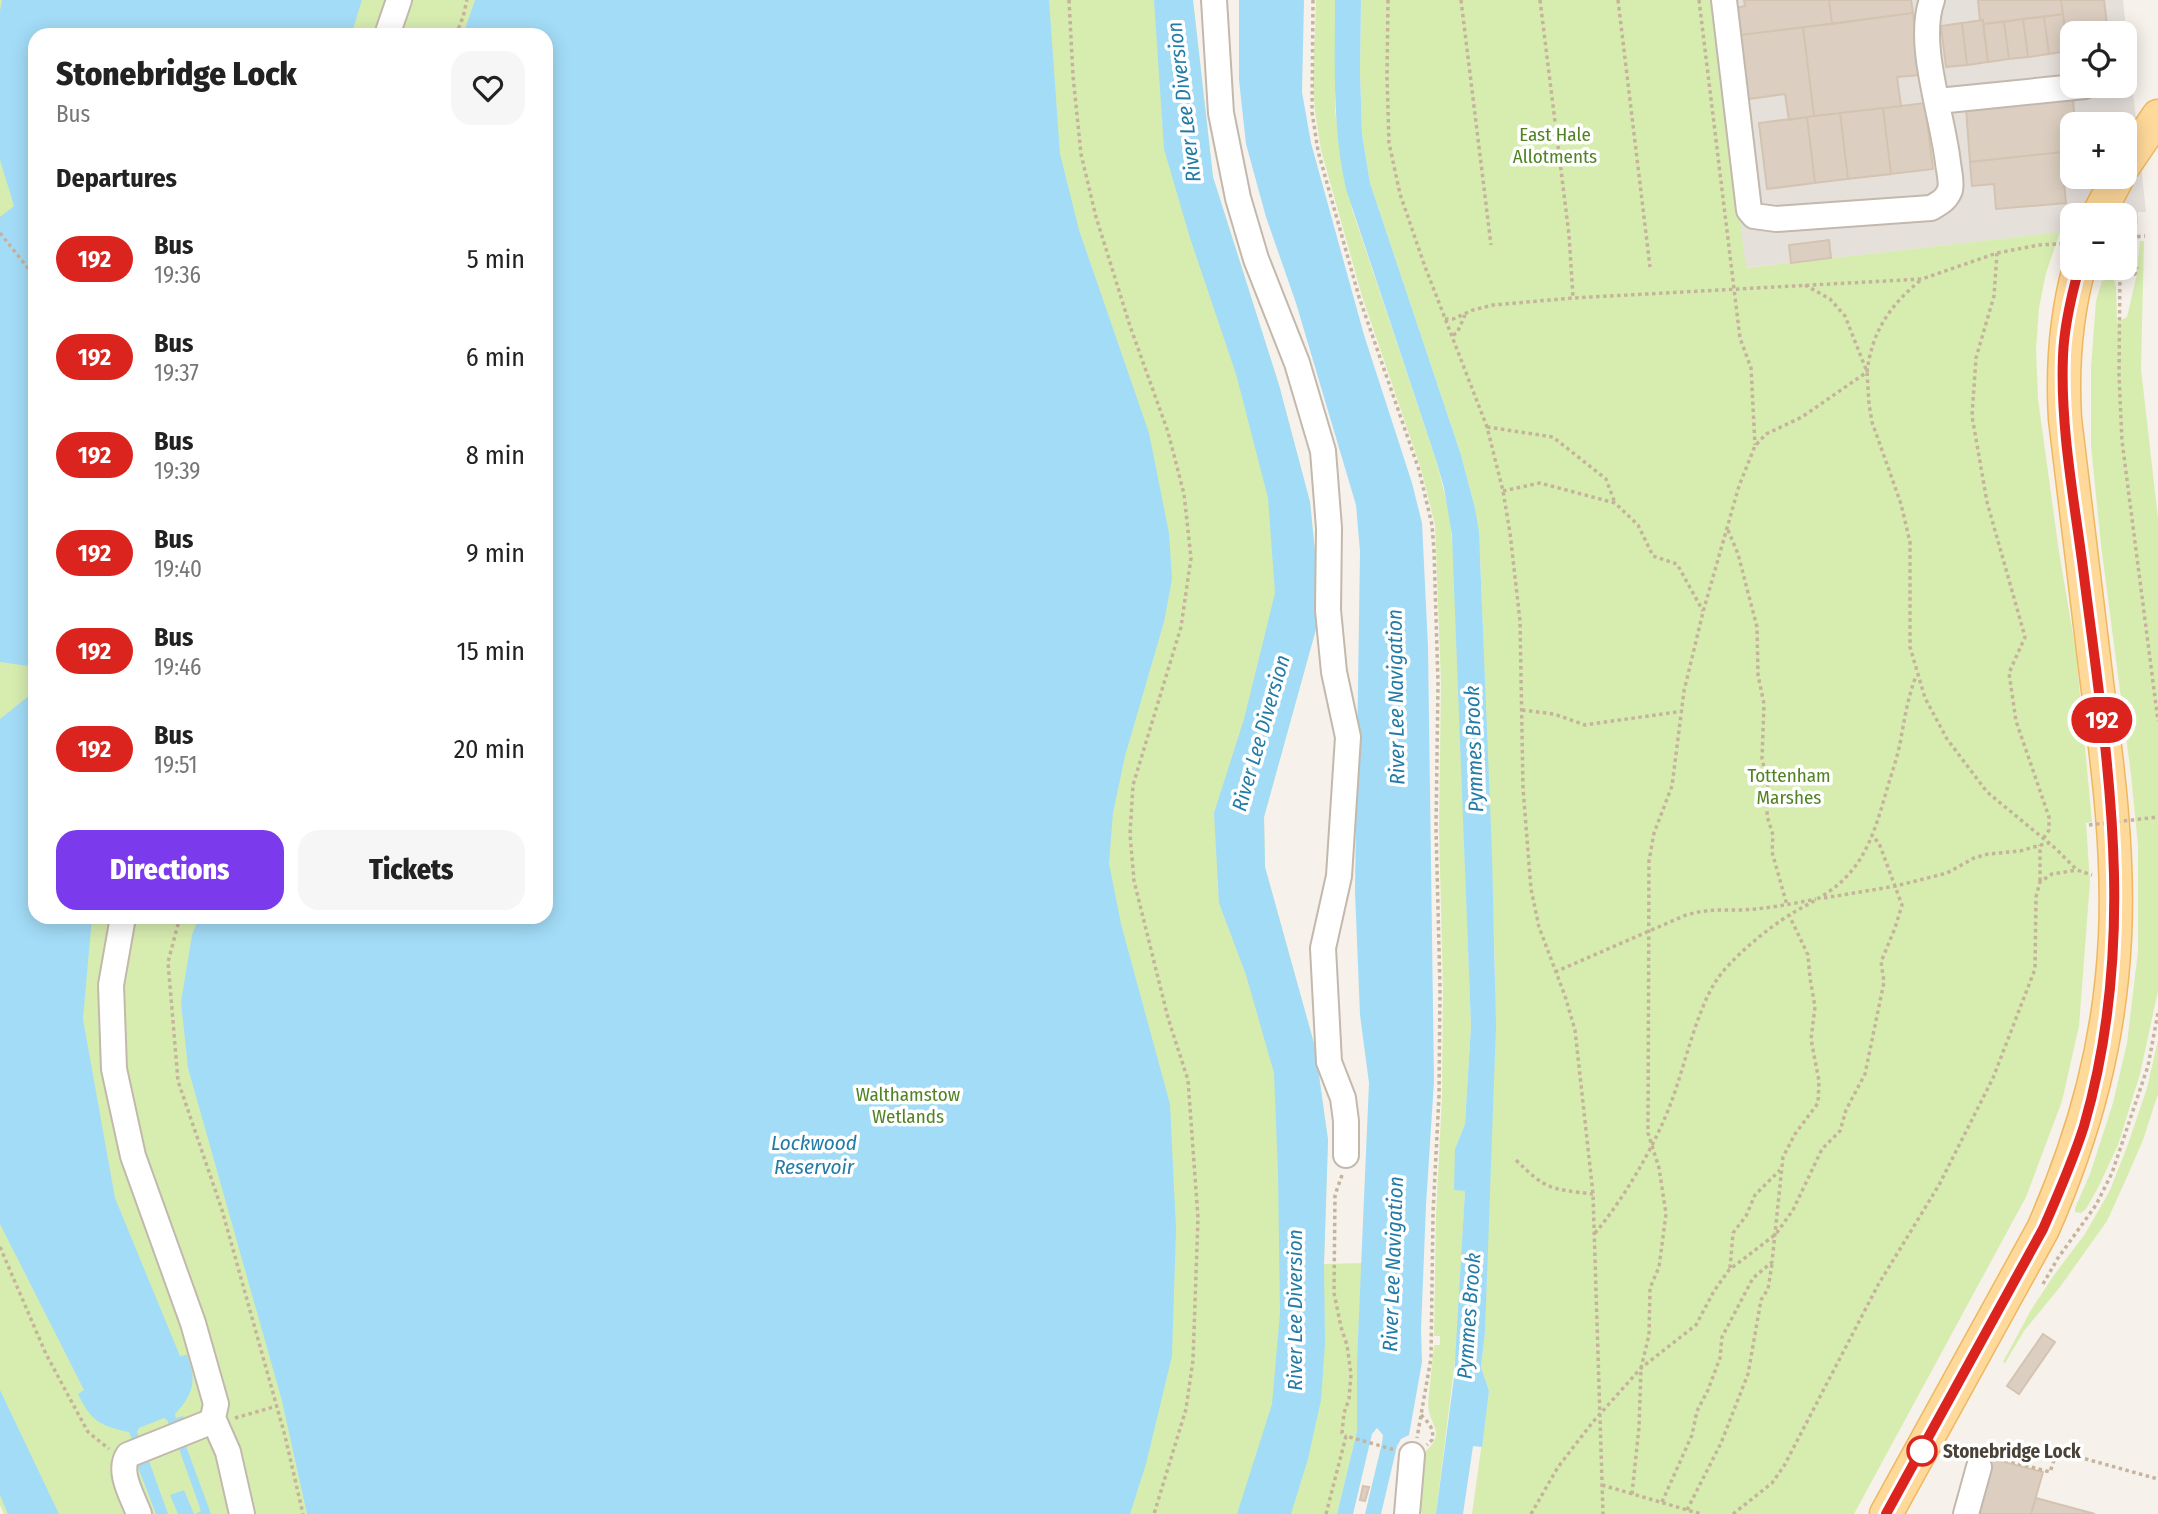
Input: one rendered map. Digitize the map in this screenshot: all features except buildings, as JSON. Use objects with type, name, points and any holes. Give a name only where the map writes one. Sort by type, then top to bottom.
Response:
[{"type":"main road","points":[[2137,147],[2158,116]]},
{"type":"main road","points":[[1886,1514],[2043,1229],[2065,1180],[2086,1116],[2105,1029],[2115,937],[2115,874],[2107,763],[2065,419],[2063,355],[2076,280]]},
{"type":"lane","points":[[389,28],[399,0]]},
{"type":"lane","points":[[1214,0],[1222,113],[1238,198],[1256,259],[1297,363],[1323,451],[1329,527],[1328,610],[1334,673],[1348,737],[1339,876],[1323,948],[1329,1062],[1343,1098],[1346,1154]]},
{"type":"lane","points":[[1724,0],[1749,210],[1754,216],[1776,219],[1931,208],[1944,201],[1951,187],[1946,141],[1934,87],[1926,29],[1932,0]]},
{"type":"lane","points":[[1938,101],[2060,89]]},
{"type":"lane","points":[[121,924],[111,985],[114,1069],[133,1156],[193,1323],[215,1397],[242,1514]]},
{"type":"lane","points":[[139,1514],[123,1470],[128,1455],[220,1419]]},
{"type":"lane","points":[[1407,1514],[1410,1451]]},
{"type":"lane","points":[[1966,1514],[1979,1467]]},
{"type":"path","points":[[459,28],[467,0]]},
{"type":"path","points":[[1069,0],[1081,155],[1096,217],[1171,444],[1184,494],[1191,558],[1181,627],[1133,785],[1130,834],[1134,881],[1168,1018],[1188,1080],[1198,1218],[1193,1360],[1186,1409],[1154,1514]]},
{"type":"path","points":[[1313,0],[1311,103],[1318,150],[1359,297],[1419,470],[1432,525],[1434,551],[1438,683],[1436,828],[1440,1096],[1433,1237],[1431,1358],[1419,1429]]},
{"type":"path","points":[[1388,0],[1389,143],[1404,208],[1487,426],[1503,491],[1519,600],[1525,820],[1531,889],[1539,927],[1575,1030],[1593,1194],[1603,1514]]},
{"type":"path","points":[[1461,0],[1491,245]]},
{"type":"path","points":[[1540,0],[1569,235],[1573,298]]},
{"type":"path","points":[[1618,0],[1650,267]]},
{"type":"path","points":[[1699,0],[1740,338],[1751,368],[1755,446]]},
{"type":"path","points":[[0,233],[28,268]]},
{"type":"path","points":[[2137,237],[2145,236]]},
{"type":"path","points":[[1445,319],[1453,319],[1493,305],[1573,298],[1922,279],[1997,253],[2060,244]]},
{"type":"path","points":[[1997,253],[1994,296],[1976,358],[1972,416],[1987,502],[2025,637],[2009,673],[2016,721],[2049,817],[2049,830],[2043,839]]},
{"type":"path","points":[[1922,279],[1904,293],[1885,319],[1870,351],[1867,372],[1868,404],[1872,422],[1901,504],[1910,542],[1910,647],[1917,674],[1936,720],[1979,784],[2077,870],[2093,875],[2115,874]]},
{"type":"path","points":[[2120,280],[2121,430],[2158,721]]},
{"type":"path","points":[[1805,285],[1830,299],[1845,316],[1867,372]]},
{"type":"path","points":[[1452,336],[1457,333],[1466,313]]},
{"type":"path","points":[[1632,1494],[1650,1288],[1659,1267],[1666,1214],[1661,1179],[1648,1133],[1649,861],[1654,834],[1672,786],[1684,691],[1703,612],[1739,486],[1755,446],[1766,434],[1802,417],[1867,372]]},
{"type":"path","points":[[1487,426],[1553,437],[1606,479],[1615,503],[1637,525],[1653,556],[1676,564],[1703,612]]},
{"type":"path","points":[[1503,491],[1540,483],[1615,503]]},
{"type":"path","points":[[1727,528],[1738,554],[1757,627],[1758,675],[1764,704],[1762,759],[1768,785],[1767,816],[1773,835],[1772,852],[1787,905]]},
{"type":"path","points":[[1594,1234],[1651,1147],[1671,1103],[1707,997],[1717,979],[1732,961],[1789,915],[1820,898],[1848,875],[1872,836],[1896,762],[1908,695],[1917,674]]},
{"type":"path","points":[[1521,709],[1554,714],[1585,725],[1683,711]]},
{"type":"path","points":[[2089,825],[2158,817]]},
{"type":"path","points":[[1531,1514],[1558,1467],[1600,1413],[1641,1368],[1696,1325],[1714,1290],[1729,1270],[1776,1234],[1793,1210],[1822,1149],[1840,1131],[1846,1110],[1865,1074],[1884,982],[1881,962],[1902,905],[1879,843],[1872,836]]},
{"type":"path","points":[[1555,972],[1686,915],[1709,909],[1787,905],[1896,886],[1947,873],[1974,858],[1988,854],[2048,843]]},
{"type":"path","points":[[1733,1514],[1778,1476],[1878,1285],[1939,1185],[1975,1117],[2033,979],[2037,960],[2036,897],[2040,882],[2040,845]]},
{"type":"path","points":[[2040,882],[2052,874],[2077,870]]},
{"type":"path","points":[[1687,1510],[1721,1443],[1748,1374],[1761,1300],[1768,1289],[1783,1157],[1795,1134],[1818,1104],[1819,1082],[1811,1039],[1815,1007],[1808,955],[1789,915]]},
{"type":"path","points":[[178,924],[167,962],[178,1081],[222,1210],[277,1406],[303,1514]]},
{"type":"path","points":[[2058,1258],[2086,1221],[2112,1173],[2148,1066],[2158,1013]]},
{"type":"path","points":[[1346,1154],[1335,1195],[1334,1293],[1349,1354],[1351,1384],[1342,1433],[1380,1446],[1410,1451],[1432,1440],[1430,1425],[1421,1415]]},
{"type":"path","points":[[1516,1160],[1536,1180],[1555,1190],[1593,1194]]},
{"type":"path","points":[[1729,1270],[1733,1234],[1746,1216],[1755,1195],[1782,1169]]},
{"type":"path","points":[[0,1247],[47,1353],[88,1432],[102,1445],[128,1455]]},
{"type":"path","points":[[1662,1502],[1692,1435],[1696,1411],[1708,1390],[1720,1358],[1722,1337],[1753,1278],[1772,1262]]},
{"type":"path","points":[[220,1419],[277,1406]]},
{"type":"path","points":[[1326,1514],[1346,1436]]},
{"type":"path","points":[[1979,1467],[1986,1455],[2050,1472],[2057,1451],[2158,1479]]},
{"type":"path","points":[[1602,1485],[1701,1514]]},
{"type":"shaded area","points":[[1713,0],[2123,0],[2125,21],[2060,21],[2060,98],[2134,98],[2135,112],[2060,112],[2060,189],[2137,189],[2137,129],[2146,212],[2138,212],[2137,224],[2137,203],[2060,203],[2060,232],[1745,268]]},
{"type":"green space","name":"Lockwood Reservoir","points":[[0,0],[1193,0],[1213,177],[1279,385],[1310,502],[1321,611],[1264,817],[1265,867],[1315,1047],[1328,1140],[1324,1264],[1362,1263],[1357,1360],[1357,1431],[1337,1514],[4,1514],[0,1505]]},
{"type":"green space","points":[[1316,0],[1335,0],[1335,111],[1352,209],[1437,463],[1449,512],[1454,557],[1471,1027],[1465,1124],[1455,1149],[1465,1191],[1457,1344],[1436,1514],[1422,1514],[1417,1506],[1422,1455],[1436,1435],[1428,1403],[1434,1345],[1440,1345],[1440,1336],[1434,1336],[1443,988],[1439,828],[1441,683],[1435,525],[1421,469],[1362,296],[1321,150],[1313,84]]},
{"type":"green space","name":"Tottenham Marshes","points":[[1361,0],[1713,0],[1746,268],[2060,232],[2046,273],[2039,308],[2036,349],[2038,399],[2076,652],[2092,822],[2086,823],[2090,882],[2079,1026],[2062,1101],[2026,1197],[1854,1514],[1472,1514],[1489,1391],[1481,1367],[1485,1333],[1495,969],[1480,555],[1475,508],[1461,455],[1370,183],[1362,134]]},
{"type":"green space","points":[[2140,241],[2144,241],[2141,369],[2158,518],[2158,991],[2140,1074],[2118,1145],[2098,1188],[2081,1213],[2075,1212],[2075,1208],[2090,1174],[2113,1103],[2127,1043],[2138,951],[2138,845],[2091,446],[2091,367],[2096,301],[2102,281],[2114,280],[2117,322],[2127,317],[2137,274]]},
{"type":"green space","points":[[2158,1040],[2158,1094],[2143,1140],[2107,1221],[2060,1287],[2024,1331],[2005,1363],[2003,1362],[2031,1310],[2085,1234],[2110,1190],[2147,1088]]},
{"type":"water","points":[[2,0],[362,0],[353,28],[28,28],[28,666],[0,662],[0,217],[14,206],[0,160]]},
{"type":"water","name":"Lockwood Reservoir","points":[[475,0],[1049,0],[1060,154],[1079,230],[1149,433],[1169,533],[1172,579],[1164,622],[1125,756],[1113,813],[1109,863],[1121,924],[1170,1104],[1176,1229],[1172,1356],[1146,1464],[1130,1514],[307,1514],[282,1401],[188,1068],[181,1002],[196,924],[553,924],[553,28],[465,28]]},
{"type":"water","name":"River Lee Diversion","points":[[1154,0],[1193,0],[1213,177],[1279,385],[1310,502],[1321,611],[1264,817],[1265,867],[1315,1047],[1328,1140],[1324,1264],[1325,1343],[1321,1400],[1308,1459],[1291,1514],[1237,1514],[1272,1404],[1280,1313],[1278,1173],[1274,1073],[1246,975],[1219,903],[1214,813],[1244,719],[1275,593],[1268,498],[1236,374],[1190,238],[1164,149]]},
{"type":"water","name":"River Lee Navigation","points":[[1239,0],[1304,0],[1302,92],[1311,143],[1364,335],[1412,483],[1422,523],[1428,647],[1434,1081],[1426,1205],[1422,1362],[1409,1435],[1401,1439],[1397,1446],[1381,1514],[1365,1514],[1382,1443],[1383,1435],[1377,1428],[1372,1434],[1353,1514],[1337,1514],[1357,1431],[1357,1360],[1369,1083],[1360,1015],[1355,891],[1360,551],[1356,505],[1296,303],[1266,217],[1246,144],[1239,80]]},
{"type":"water","name":"Pymmes Brook","points":[[1335,0],[1361,0],[1362,134],[1370,183],[1461,455],[1479,532],[1496,1026],[1485,1333],[1481,1367],[1489,1391],[1482,1447],[1473,1446],[1463,1514],[1436,1514],[1454,1378],[1465,1191],[1454,1190],[1455,1149],[1465,1124],[1471,1026],[1452,535],[1437,463],[1346,189],[1336,119]]},
{"type":"water","points":[[28,697],[28,924],[91,924],[83,1019],[115,1198],[180,1356],[187,1355],[192,1372],[190,1393],[175,1414],[176,1418],[183,1416],[185,1421],[173,1434],[164,1418],[139,1428],[137,1432],[142,1444],[135,1447],[129,1432],[98,1421],[83,1403],[78,1394],[84,1390],[0,1224],[0,719]]},
{"type":"water","points":[[0,1390],[59,1514],[8,1514],[0,1495]]},
{"type":"water","points":[[185,1443],[211,1514],[195,1514],[201,1511],[178,1446]]},
{"type":"water","points":[[148,1458],[168,1514],[156,1514],[136,1462]]},
{"type":"water","points":[[184,1490],[194,1514],[178,1514],[170,1495]]},
{"type":"bus line","name":"192","points":[[1886,1514],[2043,1229],[2065,1180],[2083,1127],[2105,1029],[2115,937],[2114,841],[2106,750],[2067,442],[2063,381],[2065,335],[2076,280]]},
{"type":"place","name":"Stonebridge Lock","points":[[1922,1451]]},
{"type":"park label","name":"East Hale Allotments","points":[[1555,145]]},
{"type":"park label","name":"Walthamstow Wetlands","points":[[908,1105]]}]
